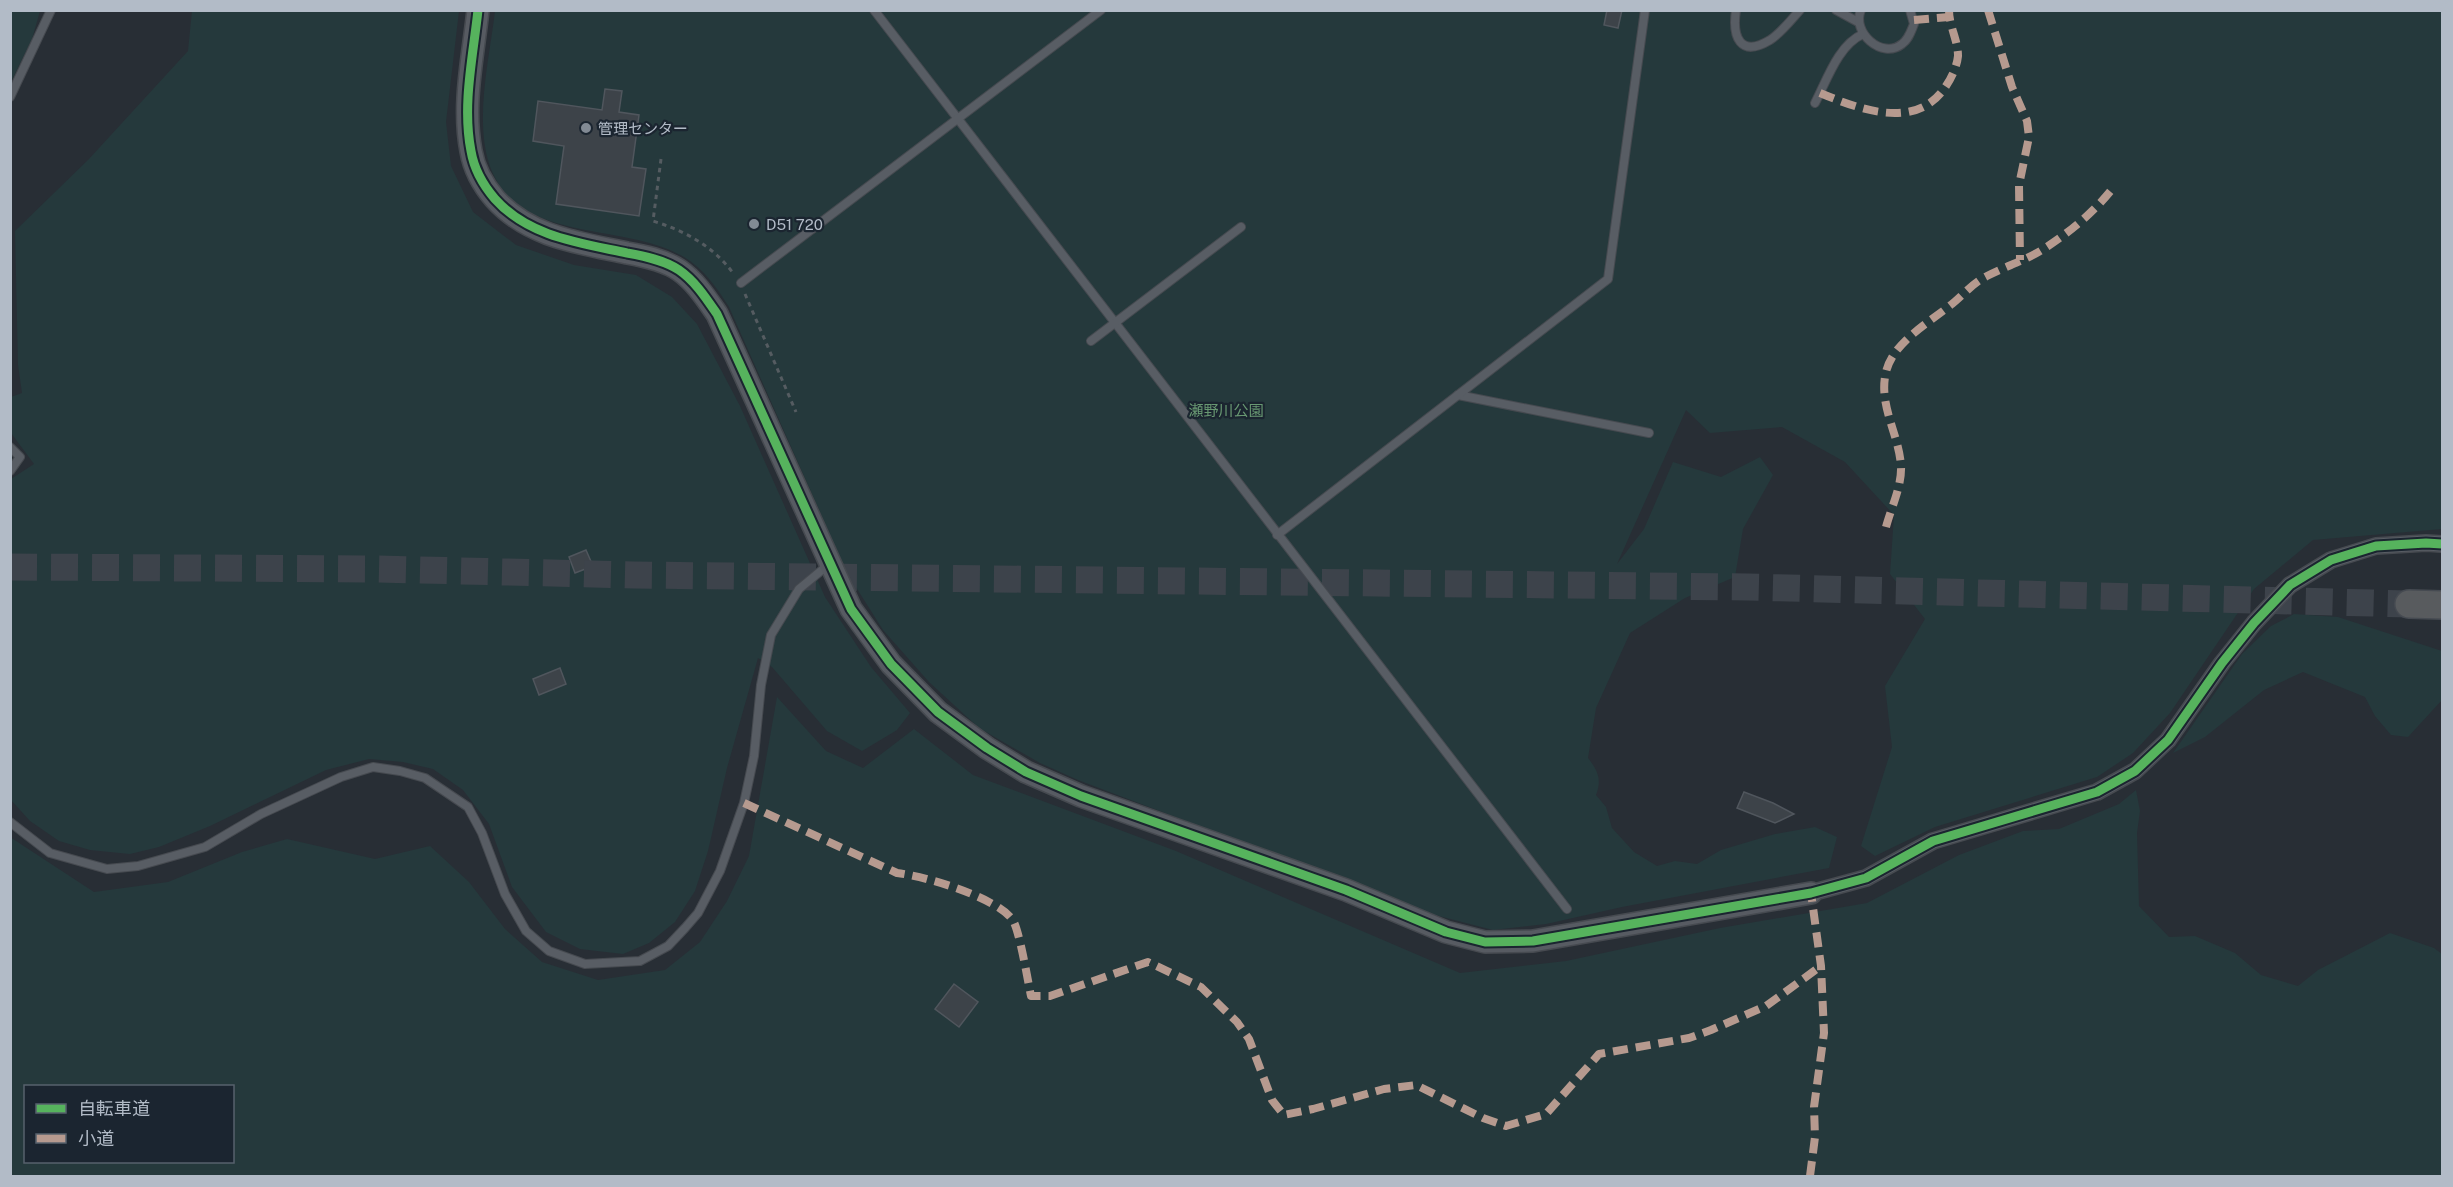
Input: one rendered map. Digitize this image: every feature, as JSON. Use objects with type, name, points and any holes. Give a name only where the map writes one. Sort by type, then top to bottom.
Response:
[{"type":"highway","points":[[2409,604],[2442,605]]},
{"type":"street","points":[[478,10],[467,113],[471,153],[482,184],[504,208],[531,228],[563,239],[652,258],[678,270],[699,289],[717,314],[851,609],[891,664],[938,712],[987,748],[1026,772],[1081,796],[1346,890],[1446,932],[1485,942],[1533,941],[1811,892],[1866,878],[1933,841],[2097,792],[2135,771],[2168,740],[2222,663],[2254,623],[2290,585],[2331,560],[2376,546],[2442,544]]},
{"type":"lane","points":[[10,97],[51,10]]},
{"type":"lane","points":[[874,10],[1276,535],[1567,909]]},
{"type":"lane","points":[[741,283],[1101,10]]},
{"type":"lane","points":[[1276,535],[1608,279],[1645,10]]},
{"type":"lane","points":[[1736,10],[1734,30],[1737,40],[1746,46],[1756,46],[1771,39],[1800,10]]},
{"type":"lane","points":[[1836,10],[1858,22],[1863,34],[1879,47],[1901,46],[1909,37],[1914,24],[1910,10]]},
{"type":"lane","points":[[1858,22],[1862,10]]},
{"type":"lane","points":[[1815,103],[1842,51],[1852,39],[1863,34]]},
{"type":"lane","points":[[1091,341],[1240,227]]},
{"type":"lane","points":[[1458,395],[1649,433]]},
{"type":"lane","points":[[10,447],[20,458],[10,471]]},
{"type":"lane","points":[[10,822],[50,854],[107,869],[138,866],[205,847],[261,814],[341,777],[373,767],[400,771],[425,778],[468,807],[482,833],[505,894],[526,931],[549,951],[585,964],[640,961],[668,946],[685,928],[698,913],[720,871],[744,803],[754,756],[761,685],[771,635],[800,589],[829,564]]},
{"type":"path","points":[[661,159],[653,221],[680,230],[708,246],[741,283],[796,412]]},
{"type":"green space","points":[[11,10],[40,11],[32,39],[11,82]]},
{"type":"green space","points":[[192,11],[459,11],[446,122],[451,166],[473,212],[516,245],[574,265],[636,275],[672,297],[697,324],[740,406],[825,597],[871,667],[910,713],[897,730],[862,751],[827,731],[772,667],[758,658],[727,768],[708,851],[695,891],[675,922],[649,943],[623,954],[580,949],[546,932],[512,887],[489,824],[463,790],[433,769],[403,762],[369,759],[326,770],[210,826],[159,847],[130,854],[90,850],[59,841],[30,821],[11,800],[11,479],[34,464],[11,433],[11,397],[22,393],[18,365],[15,231],[89,159],[188,51]]},
{"type":"green space","name":"瀬野川公園","points":[[495,11],[2442,11],[2442,529],[2313,540],[2254,589],[2170,713],[2133,753],[2097,777],[1935,827],[1875,856],[1861,846],[1892,747],[1885,686],[1925,619],[1890,574],[1894,515],[1845,462],[1782,427],[1710,433],[1686,410],[1617,564],[1644,529],[1673,462],[1721,477],[1760,457],[1773,475],[1743,529],[1735,577],[1685,598],[1630,633],[1596,708],[1588,758],[1598,775],[1599,784],[1596,795],[1606,807],[1612,828],[1634,852],[1657,866],[1675,861],[1697,864],[1721,850],[1775,834],[1815,827],[1837,837],[1829,868],[1622,907],[1546,924],[1493,930],[1431,914],[1078,780],[1040,763],[979,728],[929,682],[883,630],[847,573],[729,307],[710,279],[684,257],[658,246],[568,226],[541,217],[516,204],[498,183],[486,152],[483,117],[485,81]]},
{"type":"green space","points":[[2294,614],[2338,617],[2442,651],[2442,700],[2408,737],[2391,735],[2375,716],[2365,697],[2303,672],[2264,690],[2205,737],[2173,753],[2242,654],[2271,626]]},
{"type":"green space","points":[[777,697],[826,751],[863,768],[914,729],[973,775],[1176,851],[1460,973],[1566,961],[1720,928],[1867,903],[1959,855],[2023,831],[2059,829],[2119,804],[2136,790],[2140,811],[2137,833],[2139,906],[2169,937],[2195,936],[2235,953],[2261,975],[2298,986],[2318,970],[2390,933],[2434,948],[2442,954],[2442,1176],[11,1176],[10,837],[94,892],[168,882],[242,852],[287,839],[375,859],[430,846],[469,882],[505,929],[542,962],[598,980],[665,970],[700,942],[727,901],[749,856]]},
{"type":"building","points":[[1607,10],[1622,10],[1618,28],[1604,25]]},
{"type":"building","points":[[605,89],[622,91],[619,112],[639,115],[632,167],[646,169],[639,216],[556,204],[564,146],[533,141],[538,101],[602,110]]},
{"type":"building","points":[[586,550],[593,566],[575,573],[569,557]]},
{"type":"building","points":[[560,668],[566,684],[539,695],[533,679]]},
{"type":"building","points":[[1744,792],[1794,814],[1775,823],[1737,808]]},
{"type":"building","points":[[954,984],[978,1002],[959,1027],[935,1009]]},
{"type":"tunnel","points":[[10,567],[378,569],[634,575],[1748,587],[2409,604]]},
{"type":"marked path","points":[[1820,93],[1853,105],[1888,113],[1920,108],[1934,100],[1948,83],[1958,56],[1949,10]]},
{"type":"marked path","points":[[1988,10],[2012,87],[2027,121],[2029,137],[2019,185],[2020,260]]},
{"type":"marked path","points":[[1914,20],[1949,17]]},
{"type":"marked path","points":[[1886,527],[1901,474],[1884,384],[1886,372],[1896,351],[1913,334],[1977,282],[2038,252],[2064,235],[2090,213],[2113,188]]},
{"type":"marked path","points":[[744,803],[897,873],[924,878],[959,889],[1003,911],[1012,919],[1018,932],[1031,996],[1050,996],[1148,962],[1201,987],[1237,1022],[1249,1039],[1272,1100],[1284,1115],[1384,1089],[1416,1085],[1483,1118],[1506,1126],[1546,1114],[1599,1054],[1689,1038],[1711,1030],[1766,1006],[1821,966]]},
{"type":"marked path","points":[[1810,1176],[1815,1137],[1814,1107],[1824,1033],[1821,966],[1811,893]]},
{"type":"cycle path","points":[[478,10],[469,81],[468,116],[472,158],[487,188],[509,212],[539,230],[574,242],[660,261],[685,274],[695,285],[717,314],[851,609],[891,664],[938,712],[987,748],[1026,772],[1081,796],[1346,890],[1446,932],[1485,942],[1533,941],[1811,893],[1866,878],[1933,841],[2097,792],[2135,771],[2168,740],[2222,663],[2254,623],[2290,585],[2331,560],[2376,546],[2442,544]]},
{"type":"place","name":"管理センター","points":[[586,128]]},
{"type":"place","name":"D51 720","points":[[754,224]]}]
